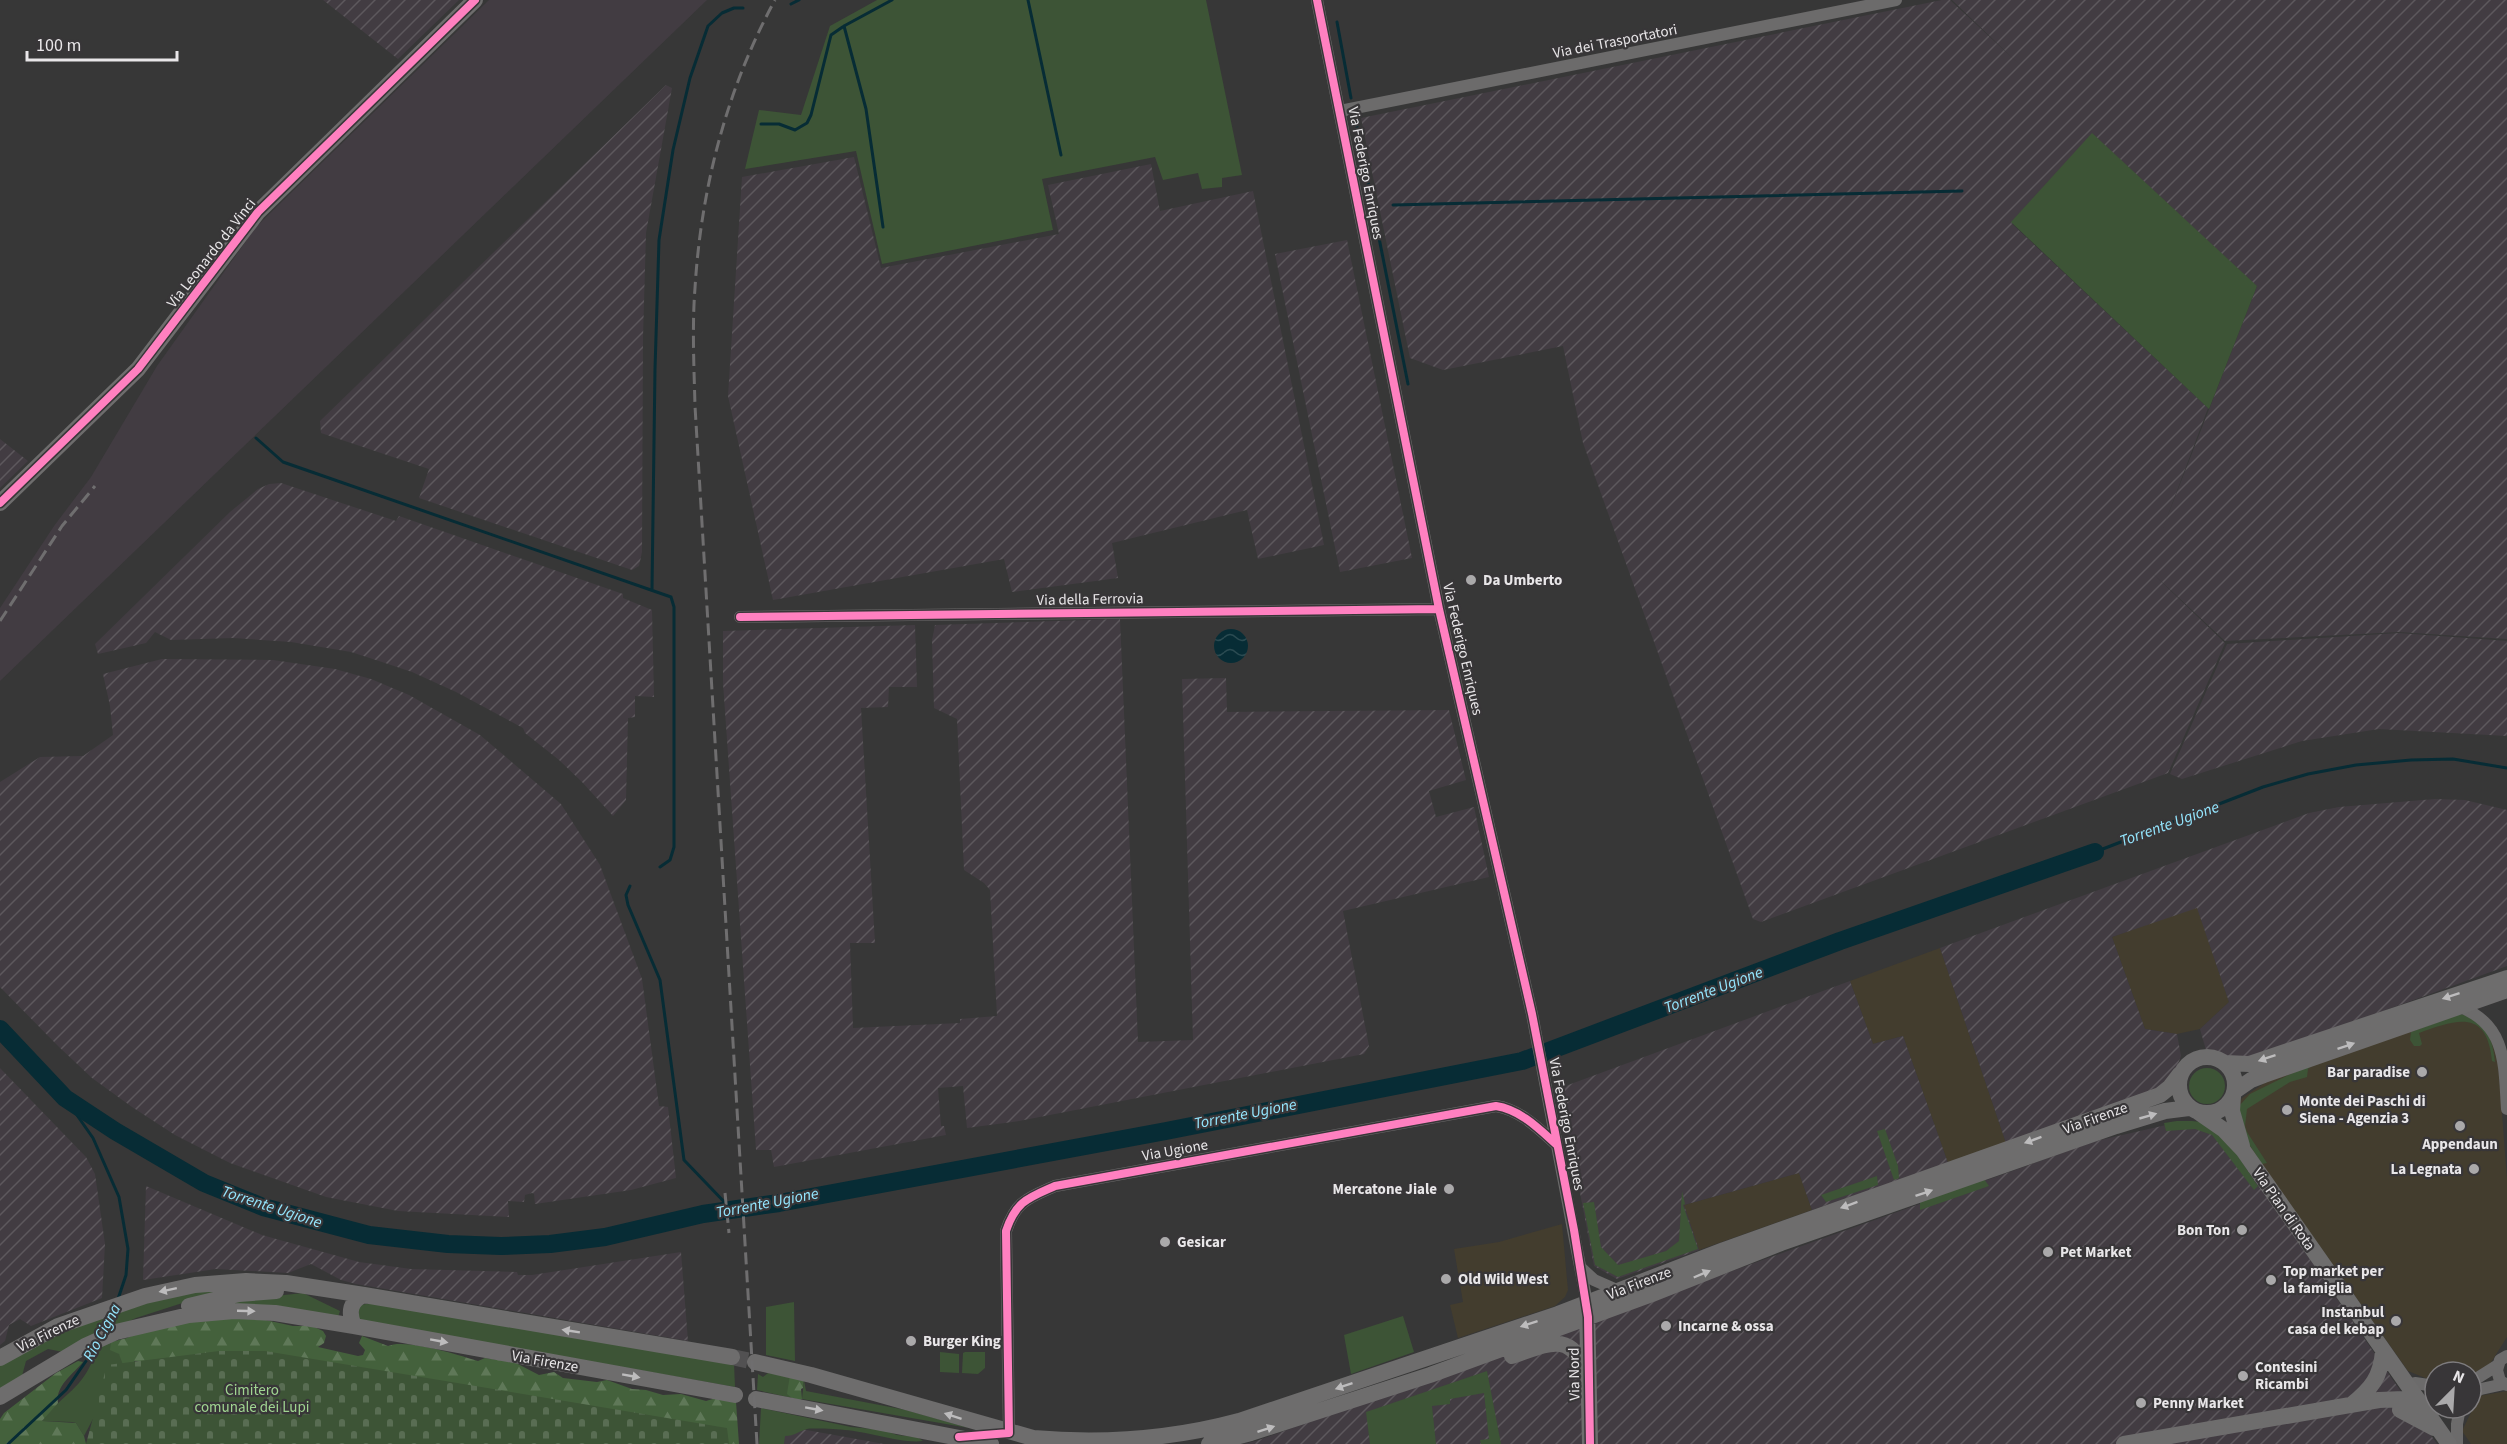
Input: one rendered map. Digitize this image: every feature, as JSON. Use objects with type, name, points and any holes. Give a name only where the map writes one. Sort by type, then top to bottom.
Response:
[{"type":"main road","name":"Via Leonardo da Vinci","points":[[0,503],[138,369],[252,218],[475,0]]},
{"type":"main road","points":[[2507,978],[2249,1064],[2225,1063],[2212,1057],[2197,1058],[2189,1062],[2180,1074],[2179,1092],[2193,1110],[2204,1114],[2218,1111],[2224,1108],[2234,1094],[2251,1080],[2507,990]]},
{"type":"main road","points":[[2225,1063],[2234,1076],[2234,1094]]},
{"type":"main road","name":"Via Firenze","points":[[1209,1444],[1251,1433],[1430,1375],[1587,1310],[1619,1291],[1734,1246],[2160,1095],[2180,1074]]},
{"type":"main road","name":"Via Pian di Rota","points":[[2234,1094],[2233,1117],[2243,1150]]},
{"type":"main road","name":"Via Firenze","points":[[755,1362],[811,1375],[1009,1433],[1051,1441],[1107,1442],[1200,1431],[1239,1421],[1587,1310],[2132,1121],[2171,1110],[2193,1110]]},
{"type":"main road","name":"Via Pian di Rota","points":[[2193,1110],[2224,1130],[2243,1150],[2406,1385],[2423,1404]]},
{"type":"main road","name":"Via Firenze","points":[[0,1358],[35,1336],[105,1308],[195,1285],[231,1281],[271,1282],[364,1295],[732,1357]]},
{"type":"main road","name":"Via Firenze","points":[[0,1398],[96,1341],[156,1315],[224,1297],[309,1287]]},
{"type":"main road","points":[[354,1326],[351,1317],[352,1305],[355,1300],[364,1295]]},
{"type":"main road","name":"Via Nord","points":[[1587,1310],[1590,1444]]},
{"type":"main road","name":"Via Firenze","points":[[121,1330],[189,1315],[234,1311],[276,1313],[735,1395]]},
{"type":"main road","name":"Via Firenze","points":[[1430,1375],[1466,1371],[1554,1343],[1564,1344],[1573,1349],[1583,1363],[1587,1375]]},
{"type":"main road","points":[[2350,1406],[2374,1385],[2380,1372],[2383,1352]]},
{"type":"main road","name":"Via Firenze","points":[[0,1407],[23,1384]]},
{"type":"main road","points":[[2350,1406],[2406,1385]]},
{"type":"main road","name":"Via Firenze","points":[[756,1399],[991,1444]]},
{"type":"main road","points":[[2124,1444],[2398,1399],[2423,1407]]},
{"type":"main road","points":[[2350,1406],[2400,1410],[2423,1408]]},
{"type":"main road","points":[[2400,1410],[2444,1438]]},
{"type":"main road","name":"Via Pian di Rota","points":[[2434,1420],[2444,1438]]},
{"type":"main road","name":"Via Firenze","points":[[959,1437],[1009,1433]]},
{"type":"street","name":"Via Federigo Enriques","points":[[1317,0],[1439,609],[1532,1014],[1587,1310]]},
{"type":"street","name":"Via dei Trasportatori","points":[[1340,111],[1896,0]]},
{"type":"street","name":"Via della Ferrovia","points":[[740,617],[1439,609]]},
{"type":"street","points":[[2460,1007],[2476,1015],[2496,1034],[2500,1042],[2507,1109]]},
{"type":"street","points":[[2504,1068],[2507,1047]]},
{"type":"street","name":"Via Ugione","points":[[1009,1433],[1006,1231],[1014,1211],[1026,1199],[1055,1186],[1496,1106],[1508,1108],[1519,1114],[1557,1145]]},
{"type":"street","points":[[1581,1268],[1594,1280],[1619,1291]]},
{"type":"street","points":[[2483,1374],[2504,1357]]},
{"type":"street","points":[[2504,1357],[2498,1376],[2506,1385]]},
{"type":"street","points":[[2406,1385],[2423,1384]]},
{"type":"street","points":[[2483,1389],[2506,1385]]},
{"type":"street","points":[[2457,1444],[2458,1420]]},
{"type":"shaded area","points":[[323,0],[459,0],[398,59]]},
{"type":"shaded area","points":[[489,0],[707,0],[0,681],[0,608],[54,526],[91,477],[157,366],[256,227]]},
{"type":"shaded area","points":[[1942,0],[1950,0],[2021,66],[1952,0],[2507,0],[2507,639],[2399,632],[2225,641],[2147,568],[2225,643],[2168,773],[1761,922],[1753,919],[1583,443],[1563,346],[1443,370],[1410,358],[1361,118]],"holes":[[[2011,223],[2257,286],[2163,528],[2208,408]]]},
{"type":"shaded area","points":[[666,85],[672,88],[646,233],[642,552],[639,566],[632,570],[419,498],[429,469],[321,433],[320,421]]},
{"type":"shaded area","points":[[854,157],[881,268],[1059,234],[1048,185],[1151,164],[1160,211],[1253,191],[1324,545],[1258,559],[1247,510],[1112,543],[1118,578],[1012,592],[1004,559],[773,600],[728,396],[742,177]]},
{"type":"shaded area","points":[[1347,240],[1412,558],[1340,572],[1275,254]]},
{"type":"shaded area","points":[[0,439],[28,461],[0,488]]},
{"type":"shaded area","points":[[281,483],[396,521],[399,516],[623,594],[623,598],[652,610],[654,697],[635,696],[635,717],[628,718],[626,800],[613,816],[582,782],[525,733],[523,728],[456,692],[412,672],[351,652],[291,642],[233,638],[171,640],[155,632],[146,643],[98,654],[95,644],[230,512],[258,489],[269,484]]},
{"type":"shaded area","points":[[1120,619],[1138,1042],[1193,1040],[1182,679],[1226,678],[1227,712],[1449,710],[1466,780],[1429,791],[1436,817],[1474,807],[1489,877],[1343,911],[1369,1046],[1364,1054],[1019,1121],[967,1128],[963,1086],[938,1088],[941,1126],[944,1126],[946,1135],[774,1167],[771,1150],[756,1150],[723,683],[723,631],[915,625],[917,687],[889,687],[888,707],[861,708],[875,943],[850,943],[853,1028],[960,1023],[960,1019],[997,1016],[990,890],[984,883],[964,870],[957,719],[934,708],[932,640],[935,625]]},
{"type":"shaded area","points":[[2399,633],[2507,641],[2507,736],[2379,729],[2302,741],[2182,779],[2170,774],[2227,644]]},
{"type":"shaded area","points":[[162,659],[273,660],[335,669],[371,679],[409,695],[480,735],[561,804],[600,865],[642,979],[659,1106],[668,1107],[676,1178],[631,1190],[535,1204],[532,1193],[525,1195],[524,1202],[508,1201],[509,1217],[398,1211],[326,1197],[230,1163],[175,1135],[92,1078],[58,1046],[0,987],[0,782],[40,757],[83,756],[113,735],[103,674]]},
{"type":"shaded area","points":[[2435,799],[2465,800],[2507,810],[2507,966],[2257,1057],[2231,1060],[2206,1050],[2200,1029],[2229,1002],[2197,908],[2112,937],[2145,1029],[2177,1034],[2181,1056],[2176,1069],[2156,1090],[2006,1143],[1940,948],[2309,813],[2339,807]]},
{"type":"shaded area","points":[[2197,907],[2229,1002],[2200,1029],[2177,1034],[2145,1029],[2112,937]]},
{"type":"shaded area","points":[[1940,948],[2006,1143],[1948,1163],[1903,1036],[1873,1044],[1850,981]]},
{"type":"shaded area","points":[[1850,981],[1873,1044],[1903,1036],[1948,1163],[1812,1210],[1799,1173],[1684,1205],[1699,1250],[1617,1279],[1594,1266],[1560,1088]]},
{"type":"shaded area","points":[[2452,1015],[2480,1022],[2497,1048],[2507,1179],[2507,1337],[2490,1364],[2483,1368],[2483,1360],[2423,1360],[2423,1377],[2408,1371],[2244,1139],[2238,1106],[2242,1098],[2266,1082]]},
{"type":"shaded area","points":[[0,1068],[86,1157],[95,1174],[105,1244],[102,1298],[31,1326],[20,1319],[9,1325],[5,1341],[0,1345]]},
{"type":"shaded area","points":[[2184,1121],[2210,1129],[2229,1142],[2437,1444],[1243,1444],[2096,1141]]},
{"type":"shaded area","points":[[1799,1173],[1812,1210],[1699,1250],[1684,1205]]},
{"type":"shaded area","points":[[146,1186],[262,1235],[359,1262],[411,1269],[517,1272],[518,1275],[532,1275],[681,1252],[688,1341],[356,1284],[341,1280],[311,1264],[288,1273],[216,1269],[143,1280]]},
{"type":"shaded area","points":[[1562,1224],[1568,1290],[1565,1297],[1555,1306],[1458,1338],[1450,1305],[1463,1302],[1454,1249],[1499,1242]]},
{"type":"shaded area","points":[[2507,1391],[2507,1444],[2471,1444],[2462,1431],[2467,1420],[2483,1420],[2483,1395]]},
{"type":"shaded area","points":[[768,1423],[884,1444],[769,1444]]},
{"type":"green space","points":[[877,0],[1206,0],[1242,175],[1222,178],[1222,187],[1202,189],[1198,173],[1163,180],[1155,157],[1042,179],[1053,230],[882,264],[856,151],[745,169],[759,110],[801,115],[830,26]]},
{"type":"green space","points":[[2092,133],[2257,286],[2209,409],[2011,222]]},
{"type":"green space","points":[[2460,1014],[2469,1016],[2482,1025],[2490,1038],[2495,1062],[2492,1061],[2484,1032],[2476,1025],[2467,1022],[2445,1024],[2419,1033],[2422,1044],[2420,1046],[2414,1046],[2410,1040],[2411,1032]]},
{"type":"green space","points":[[2315,1062],[2308,1069],[2307,1077],[2290,1082],[2247,1109],[2245,1126],[2267,1163],[2262,1164],[2245,1138],[2239,1106],[2250,1094]]},
{"type":"green space","points":[[2207,1068],[2220,1073],[2225,1086],[2220,1099],[2207,1104],[2194,1099],[2189,1086],[2194,1073]]},
{"type":"green space","points":[[2199,1122],[2214,1129],[2228,1143],[2258,1186],[2254,1190],[2212,1135],[2195,1129],[2166,1131],[2164,1123]]},
{"type":"green space","points":[[1885,1129],[1898,1166],[1899,1178],[1894,1180],[1877,1131]]},
{"type":"green space","points":[[1877,1176],[1878,1185],[1826,1202],[1821,1195]]},
{"type":"green space","points":[[1984,1179],[1989,1186],[1920,1210],[1920,1202]]},
{"type":"green space","points":[[1682,1191],[1685,1204],[1683,1205],[1698,1249],[1618,1277],[1595,1265],[1583,1203],[1594,1202],[1601,1247],[1618,1265],[1666,1251],[1679,1241]]},
{"type":"green space","points":[[235,1286],[136,1318],[63,1352],[48,1349],[26,1361],[22,1376],[0,1392],[0,1363],[41,1339],[146,1300]]},
{"type":"green space","points":[[303,1293],[340,1311],[338,1317],[218,1302]]},
{"type":"green space","points":[[794,1302],[795,1361],[766,1355],[766,1307]]},
{"type":"green space","points":[[371,1303],[734,1363],[735,1387],[365,1322],[359,1318],[358,1309],[361,1305]]},
{"type":"green space","points":[[234,1313],[293,1326],[312,1326],[323,1331],[326,1336],[324,1343],[318,1347],[358,1356],[363,1355],[365,1350],[359,1343],[362,1336],[388,1346],[407,1344],[478,1361],[485,1358],[514,1362],[539,1375],[554,1372],[563,1378],[597,1382],[607,1380],[632,1389],[663,1395],[681,1394],[706,1401],[716,1398],[736,1402],[739,1444],[645,1444],[144,1361],[135,1361],[125,1370],[119,1354],[110,1350],[111,1342],[127,1338],[142,1330]]},
{"type":"green space","points":[[1403,1316],[1414,1352],[1351,1374],[1344,1335]]},
{"type":"green space","points":[[111,1342],[123,1360],[125,1370],[96,1413],[84,1436],[76,1423],[42,1421],[84,1377],[96,1349]]},
{"type":"green space","name":"Cimitero comunale dei Lupi","points":[[219,1351],[265,1351],[727,1428],[729,1444],[86,1444],[107,1365]]},
{"type":"green space","points":[[940,1352],[959,1354],[959,1373],[940,1372]]},
{"type":"green space","points":[[985,1352],[985,1368],[978,1374],[962,1373],[963,1353]]},
{"type":"green space","points":[[78,1361],[83,1362],[62,1386],[58,1403],[42,1421],[76,1423],[86,1444],[0,1444],[0,1419],[4,1413],[56,1373]]},
{"type":"green space","points":[[1487,1371],[1501,1444],[1481,1444],[1480,1440],[1489,1439],[1484,1393],[1450,1399],[1450,1404],[1432,1406],[1436,1444],[1370,1444],[1366,1412]]},
{"type":"green space","points":[[768,1373],[790,1375],[792,1398],[757,1390],[758,1374],[763,1377]]},
{"type":"green space","points":[[790,1375],[804,1377],[800,1400],[787,1394]]},
{"type":"green space","points":[[804,1380],[806,1391],[906,1410],[969,1428],[802,1399]]},
{"type":"green space","points":[[761,1408],[851,1427],[883,1430],[897,1435],[917,1437],[923,1441],[905,1441],[837,1429],[807,1429],[785,1436],[784,1444],[759,1444]]},
{"type":"water","points":[[1231,629],[1243,634],[1248,646],[1243,658],[1231,663],[1219,658],[1214,646],[1219,634]]},
{"type":"waterway","points":[[791,4],[799,0]]},
{"type":"waterway","points":[[761,124],[779,124],[795,130],[807,123],[831,35],[892,0]]},
{"type":"waterway","points":[[1028,0],[1061,155]]},
{"type":"waterway","points":[[652,589],[659,240],[673,150],[690,78],[708,26],[722,13],[734,8],[743,8]]},
{"type":"waterway","points":[[1337,22],[1351,98]]},
{"type":"waterway","points":[[844,26],[866,109],[883,227]]},
{"type":"waterway","points":[[1357,127],[1408,384]]},
{"type":"waterway","points":[[1393,205],[1962,191]]},
{"type":"waterway","points":[[256,438],[283,462],[671,597],[674,607],[674,847],[670,860],[660,867]]},
{"type":"waterway","name":"Torrente Ugione","points":[[2095,852],[2263,787],[2308,774],[2356,765],[2411,760],[2453,759],[2507,768]]},
{"type":"waterway","name":"Torrente Ugione","points":[[0,1029],[65,1098],[115,1131],[204,1183],[263,1207],[369,1235],[448,1244],[501,1246],[550,1244],[605,1237],[703,1214],[779,1203],[1166,1131],[1522,1061],[1840,941],[2095,852]]},
{"type":"waterway","points":[[630,886],[626,895],[628,905],[660,980],[684,1160],[732,1210]]},
{"type":"waterway","name":"Rio Cigna","points":[[65,1098],[93,1138],[119,1197],[128,1249],[126,1275],[118,1299]]},
{"type":"waterway","name":"Rio Cigna","points":[[105,1329],[114,1314]]},
{"type":"waterway","name":"Rio Cigna","points":[[8,1444],[66,1390],[95,1348]]},
{"type":"tunnel","points":[[732,1357],[755,1362]]},
{"type":"railway","points":[[757,1444],[695,406],[694,317],[703,213],[719,140],[743,68],[775,0]]},
{"type":"railway","points":[[0,621],[62,526],[95,486]]},
{"type":"railway","points":[[725,1193],[729,1233]]},
{"type":"cycle path","points":[[0,503],[138,369],[258,212],[475,0]]},
{"type":"cycle path","points":[[1317,0],[1439,609],[1532,1014],[1574,1230],[1588,1317],[1590,1444]]},
{"type":"cycle path","points":[[740,617],[1439,609]]},
{"type":"cycle path","points":[[959,1437],[1009,1433],[1006,1231],[1019,1207],[1037,1194],[1055,1186],[1496,1106],[1522,1116],[1557,1145]]},
{"type":"place","name":"Da Umberto","points":[[1471,580]]},
{"type":"place","name":"Bar paradise","points":[[2422,1072]]},
{"type":"place","name":"Monte dei Paschi di Siena - Agenzia 3","points":[[2287,1110]]},
{"type":"place","name":"Appendaun","points":[[2460,1126]]},
{"type":"place","name":"La Legnata","points":[[2474,1169]]},
{"type":"place","name":"Mercatone Jiale","points":[[1449,1189]]},
{"type":"place","name":"Bon Ton","points":[[2242,1230]]},
{"type":"place","name":"Gesicar","points":[[1165,1242]]},
{"type":"place","name":"Pet Market","points":[[2048,1252]]},
{"type":"place","name":"Old Wild West","points":[[1446,1279]]},
{"type":"place","name":"Top market per la famiglia","points":[[2271,1280]]},
{"type":"place","name":"Instanbul casa del kebap","points":[[2396,1321]]},
{"type":"place","name":"Incarne & ossa","points":[[1666,1326]]},
{"type":"place","name":"Burger King","points":[[911,1341]]},
{"type":"place","name":"Contesini Ricambi","points":[[2243,1376]]},
{"type":"place","name":"Penny Market","points":[[2141,1403]]}]
